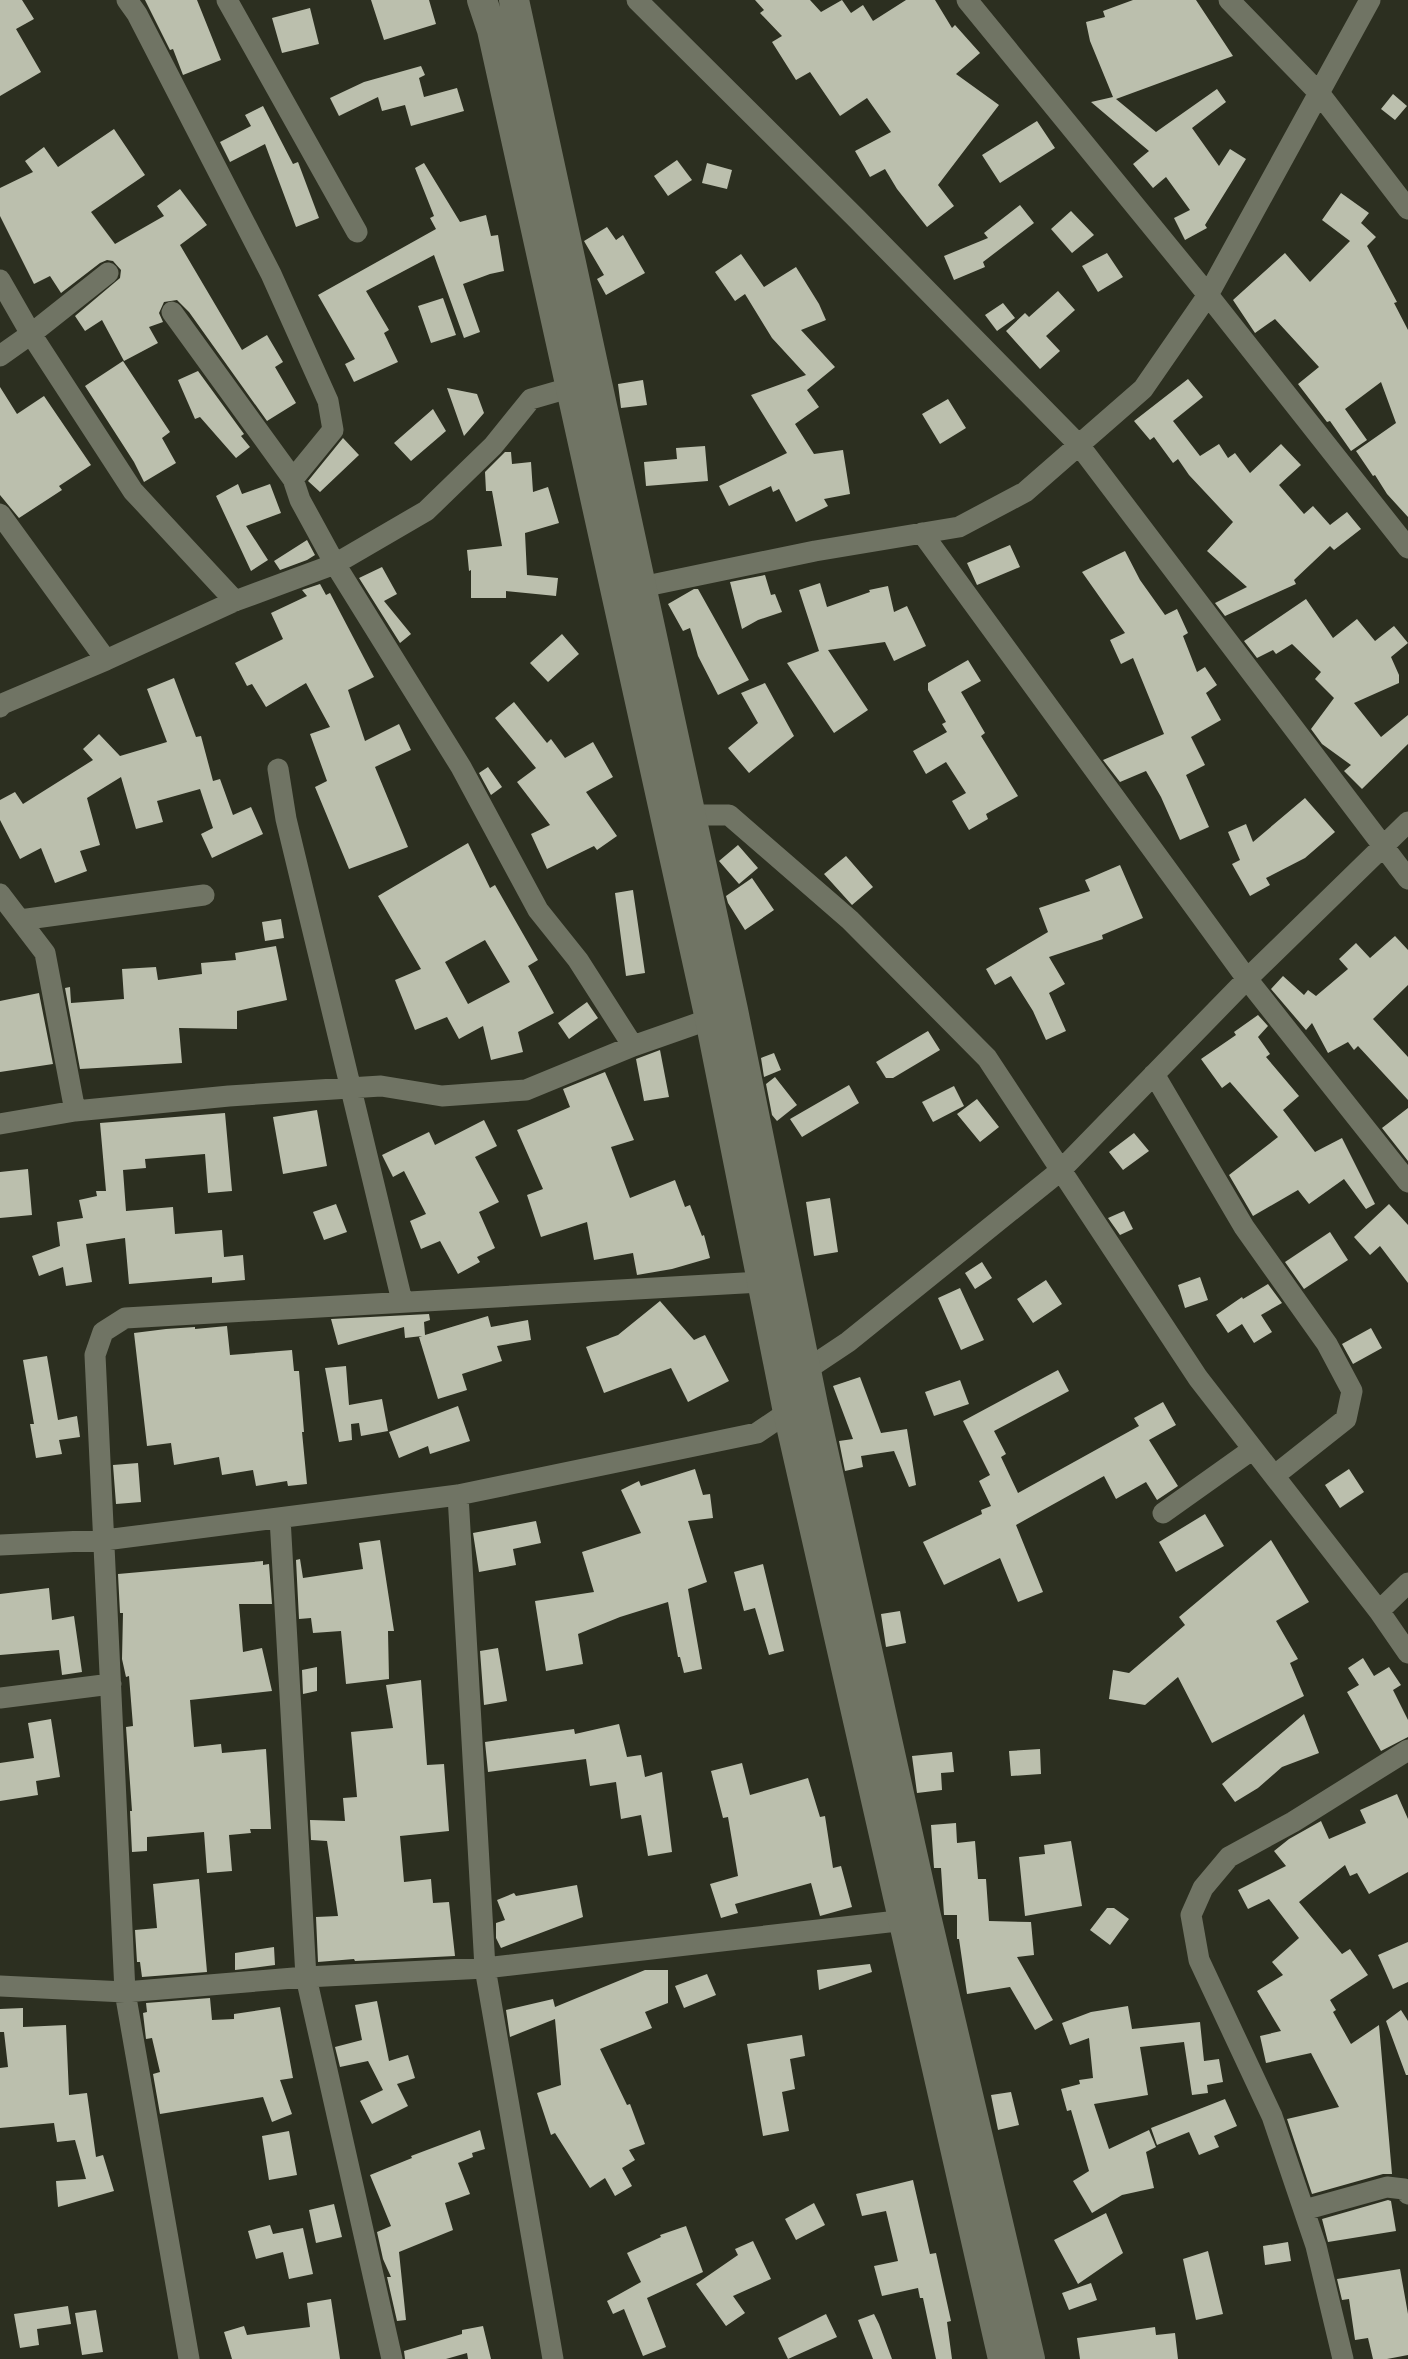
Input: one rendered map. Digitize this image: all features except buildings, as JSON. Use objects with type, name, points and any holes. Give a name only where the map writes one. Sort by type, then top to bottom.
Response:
[{"type":"main road","points":[[482,0],[492,30],[569,388],[691,816],[794,1374],[915,1919],[1003,2359]]},
{"type":"main road","points":[[514,0],[761,1282],[794,1374]]},
{"type":"main road","points":[[915,1919],[1030,2359]]},
{"type":"street","points":[[127,0],[137,14],[237,203],[328,401],[333,430],[293,479]]},
{"type":"street","points":[[227,0],[357,232]]},
{"type":"street","points":[[637,0],[847,208],[1079,446],[1408,879]]},
{"type":"street","points":[[967,0],[1208,295],[1408,548]]},
{"type":"street","points":[[1229,0],[1319,93],[1408,209]]},
{"type":"street","points":[[628,590],[815,551],[959,527],[1025,492],[1143,389],[1208,295],[1370,0]]},
{"type":"street","points":[[0,356],[108,272]]},
{"type":"street","points":[[0,280],[31,334],[133,491],[235,601]]},
{"type":"street","points":[[172,312],[293,479],[300,500],[335,564],[461,767],[537,910],[578,960],[633,1046]]},
{"type":"street","points":[[1,705],[235,601],[335,564],[426,511],[493,446],[531,399],[569,388]]},
{"type":"street","points":[[0,514],[106,660]]},
{"type":"street","points":[[922,533],[1247,979],[1408,1182]]},
{"type":"street","points":[[278,769],[286,818],[402,1301]]},
{"type":"street","points":[[691,816],[729,815],[850,920],[987,1058],[1198,1378],[1379,1611],[1408,1653]]},
{"type":"street","points":[[794,1374],[848,1342],[1060,1171],[1247,979],[1408,822]]},
{"type":"street","points":[[0,894],[45,953],[75,1111]]},
{"type":"street","points":[[20,920],[204,895]]},
{"type":"street","points":[[0,1124],[75,1111],[349,1088],[381,1086],[442,1096],[526,1090],[633,1046],[710,1019]]},
{"type":"street","points":[[1154,1074],[1244,1227],[1327,1344],[1352,1391],[1346,1419],[1274,1476]]},
{"type":"street","points":[[189,2359],[125,1992],[95,1356],[103,1332],[125,1318],[761,1282]]},
{"type":"street","points":[[0,1545],[105,1540],[458,1495],[757,1433],[801,1408]]},
{"type":"street","points":[[1163,1513],[1253,1449]]},
{"type":"street","points":[[458,1495],[485,1968],[553,2359]]},
{"type":"street","points":[[280,1518],[306,1977],[392,2359]]},
{"type":"street","points":[[1379,1611],[1408,1583]]},
{"type":"street","points":[[0,1698],[111,1684]]},
{"type":"street","points":[[1343,2359],[1316,2246],[1272,2116],[1199,1960],[1191,1915],[1203,1888],[1229,1857],[1293,1822],[1408,1750]]},
{"type":"street","points":[[0,1986],[125,1992],[306,1977],[485,1968],[915,1919]]},
{"type":"street","points":[[1304,2210],[1387,2187],[1404,2189],[1408,2194]]}]
